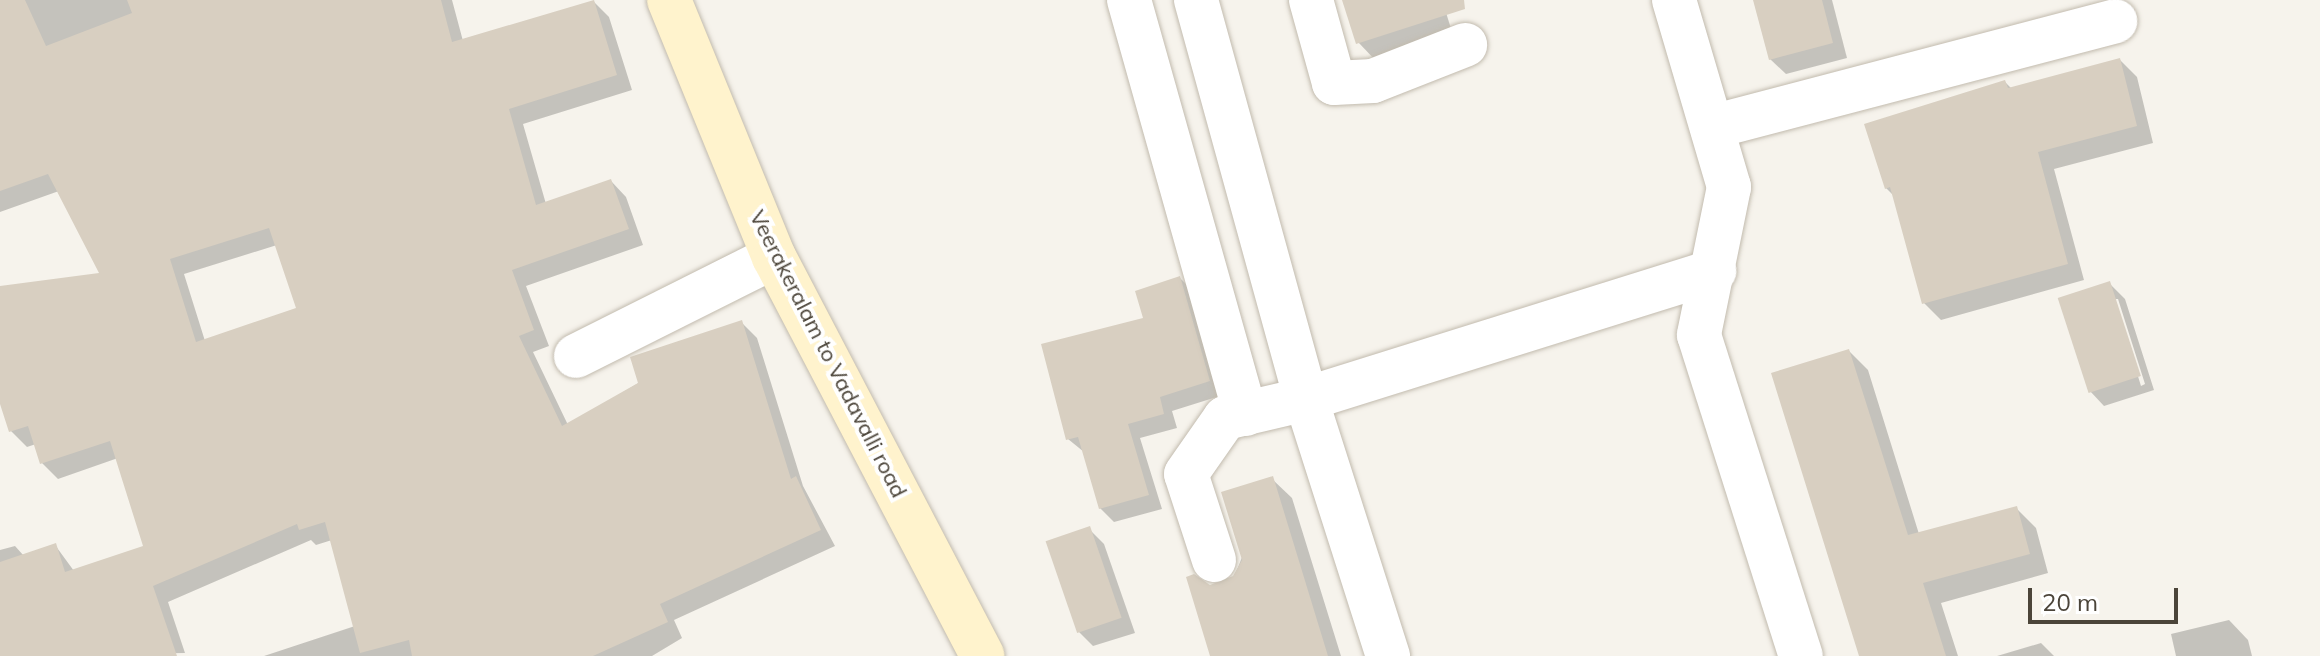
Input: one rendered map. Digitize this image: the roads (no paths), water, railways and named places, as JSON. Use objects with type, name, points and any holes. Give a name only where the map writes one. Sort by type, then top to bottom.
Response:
[{"type":"street","name":"Veerakeralam to Vadavalli road","points":[[669,0],[774,257],[983,656]]},
{"type":"street","points":[[1129,0],[1245,414]]},
{"type":"street","points":[[1196,0],[1306,399],[1388,656]]},
{"type":"street","points":[[1311,0],[1334,83],[1373,81],[1465,45]]},
{"type":"street","points":[[1674,0],[1729,187],[1699,335],[1801,656]]},
{"type":"street","points":[[1712,127],[2115,21]]},
{"type":"street","points":[[576,356],[774,257]]},
{"type":"street","points":[[1214,560],[1186,474],[1225,418],[1306,399],[1714,271]]}]
